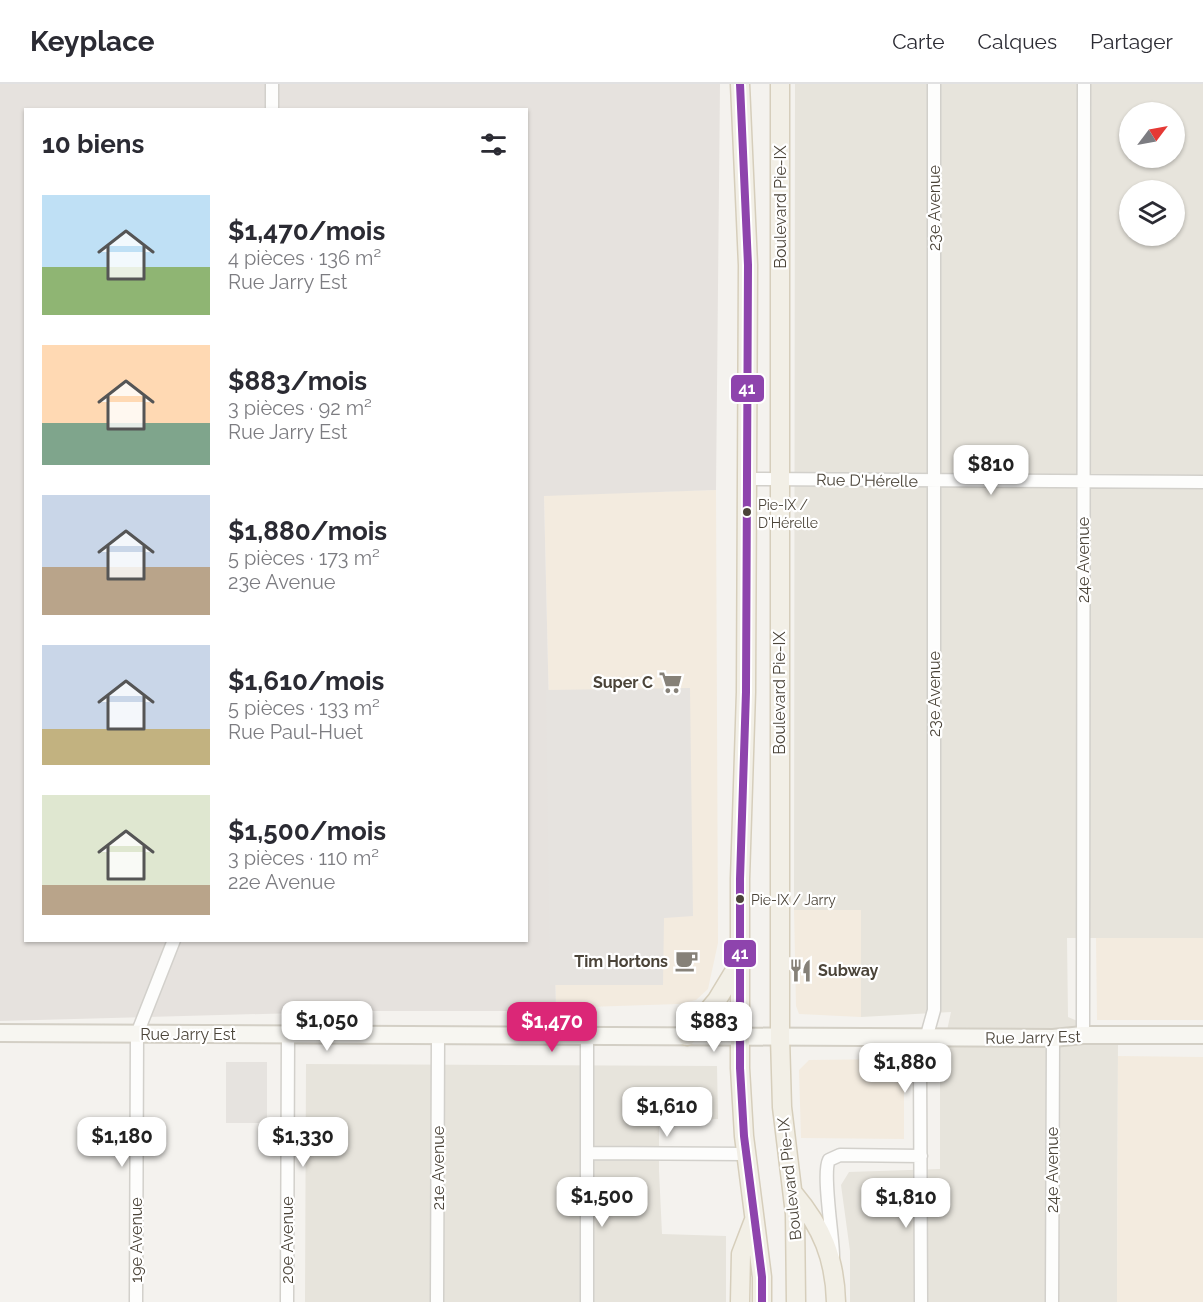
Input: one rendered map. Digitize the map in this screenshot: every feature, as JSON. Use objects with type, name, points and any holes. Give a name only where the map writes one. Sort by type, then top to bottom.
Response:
[{"type":"main road","name":"Boulevard Pie-IX","points":[[740,84],[748,265],[746,692],[740,868],[741,1099],[762,1302]]},
{"type":"main road","name":"Boulevard Pie-IX","points":[[780,84],[780,1037],[782,1107],[794,1194],[796,1302]]},
{"type":"main road","points":[[687,1036],[717,1000],[740,962]]},
{"type":"main road","points":[[794,1194],[816,1223],[834,1267],[836,1302]]},
{"type":"main road","points":[[740,1302],[741,1254],[754,1219]]},
{"type":"street","points":[[272,84],[272,108]]},
{"type":"street","name":"23e Avenue","points":[[921,1302],[920,1060],[934,1010],[934,84]]},
{"type":"street","name":"24e Avenue","points":[[1083,1035],[1084,84]]},
{"type":"street","name":"Rue D'Hérelle","points":[[747,479],[1203,482]]},
{"type":"street","points":[[137,1034],[173,942]]},
{"type":"street","name":"Rue Jarry Est","points":[[0,1033],[1053,1038],[1083,1035],[1203,1035]]},
{"type":"street","name":"19e Avenue","points":[[136,1302],[137,1034]]},
{"type":"street","name":"20e Avenue","points":[[287,1302],[288,1035]]},
{"type":"street","name":"21e Avenue","points":[[437,1302],[438,1035]]},
{"type":"street","points":[[587,1036],[587,1302]]},
{"type":"street","name":"24e Avenue","points":[[1052,1302],[1053,1038]]},
{"type":"street","points":[[588,1153],[746,1154]]},
{"type":"street","points":[[834,1267],[832,1227],[825,1178],[829,1160],[840,1155],[921,1155]]},
{"type":"shaded area","points":[[0,84],[720,84],[716,490],[544,496],[556,1008],[528,1011],[371,1011],[0,1021]]},
{"type":"shaded area","points":[[795,84],[1203,84],[1203,938],[1067,938],[1068,1017],[1118,1038],[1117,1302],[850,1302],[850,1251],[841,1185],[849,1172],[940,1169],[940,1063],[951,1012],[861,1017],[861,910],[794,910]]},
{"type":"shaded area","points":[[716,490],[718,943],[708,989],[696,1000],[679,1004],[556,1008],[544,495]]},
{"type":"shaded area","points":[[690,688],[693,916],[664,918],[663,985],[550,985],[546,690]]},
{"type":"shaded area","points":[[794,910],[861,910],[861,1017],[799,1014],[796,1006]]},
{"type":"shaded area","points":[[1096,938],[1203,938],[1203,1020],[1097,1020]]},
{"type":"shaded area","points":[[1118,1056],[1203,1057],[1203,1302],[1117,1302]]},
{"type":"shaded area","points":[[896,1059],[904,1068],[904,1139],[801,1138],[799,1070],[809,1060]]},
{"type":"shaded area","points":[[226,1062],[267,1062],[267,1123],[226,1123]]},
{"type":"shaded area","points":[[306,1064],[717,1066],[718,1119],[659,1122],[659,1171],[662,1234],[726,1236],[726,1302],[305,1302]]},
{"type":"transit line","name":"41","points":[[740,84],[748,265],[746,692],[740,879],[740,1068],[744,1136],[762,1277],[762,1302]]},
{"type":"place","name":"Pie-IX / D'Hérelle","points":[[747,512]]},
{"type":"place","name":"Super C","points":[[671,682]]},
{"type":"place","name":"Pie-IX / Jarry","points":[[740,899]]},
{"type":"place","name":"Tim Hortons","points":[[686,961]]},
{"type":"place","name":"Subway","points":[[800,970]]}]
